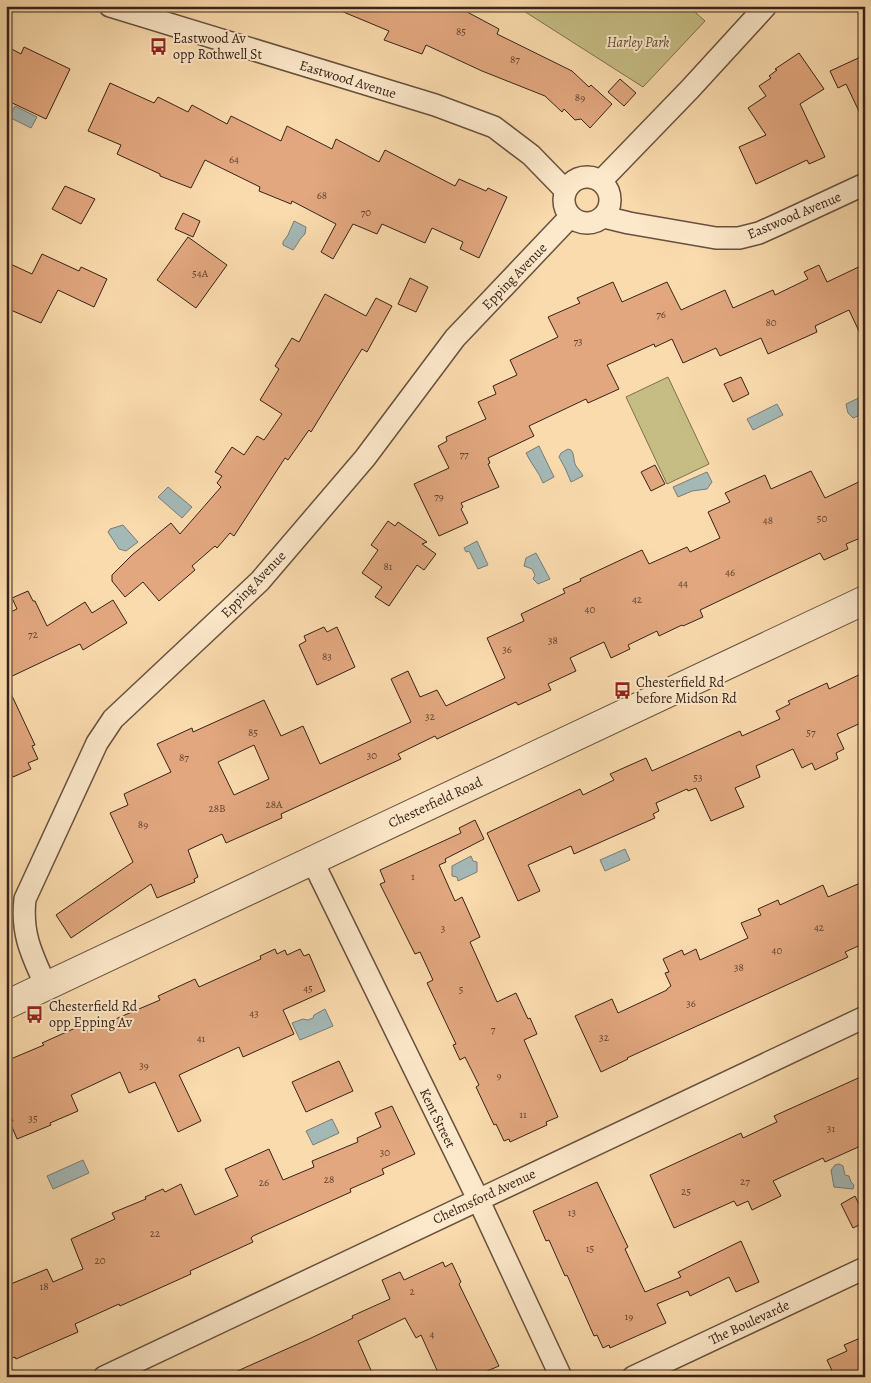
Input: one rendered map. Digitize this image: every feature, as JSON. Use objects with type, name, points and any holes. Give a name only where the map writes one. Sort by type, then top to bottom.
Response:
[{"type":"street","name":"Eastwood Avenue","points":[[110,6],[435,105],[494,127],[531,155],[565,190]]},
{"type":"street","points":[[601,181],[690,89],[766,6]]},
{"type":"street","points":[[581,178],[594,178],[601,181],[610,194],[608,210],[604,217],[597,221],[583,224],[570,217],[563,204],[565,190],[574,180],[581,178]]},
{"type":"street","name":"Eastwood Avenue","points":[[604,217],[716,238],[739,238],[759,233],[865,184]]},
{"type":"street","name":"Epping Avenue","points":[[46,986],[25,935],[23,916],[16,896],[97,743],[113,719],[260,581],[365,458],[455,338],[570,217]]},
{"type":"street","name":"Chesterfield Road","points":[[6,1005],[865,600]]},
{"type":"street","name":"Kent Street","points":[[312,860],[478,1199],[561,1377]]},
{"type":"street","name":"Chelmsford Avenue","points":[[104,1377],[865,1016]]},
{"type":"street","name":"The Boulevarde","points":[[633,1377],[865,1268]]},
{"type":"green space","name":"Harley Park","points":[[516,6],[688,6],[705,21],[643,87]]},
{"type":"green space","points":[[668,377],[709,464],[667,484],[626,397]]},
{"type":"shaded area","points":[[15,106],[37,117],[31,128],[9,117]]},
{"type":"shaded area","points":[[294,221],[306,227],[305,234],[293,250],[283,245],[283,242]]},
{"type":"shaded area","points":[[865,395],[865,413],[853,418],[848,413],[846,404]]},
{"type":"shaded area","points":[[777,404],[783,415],[753,430],[747,419]]},
{"type":"shaded area","points":[[539,446],[554,477],[543,483],[526,453]]},
{"type":"shaded area","points":[[568,449],[571,450],[575,464],[583,476],[571,482],[559,457],[561,453]]},
{"type":"shaded area","points":[[707,472],[712,482],[707,489],[692,491],[678,497],[673,487]]},
{"type":"shaded area","points":[[168,487],[192,507],[182,518],[158,497]]},
{"type":"shaded area","points":[[123,525],[138,542],[126,551],[119,549],[108,532],[110,529]]},
{"type":"shaded area","points":[[477,541],[488,565],[478,569],[469,551],[466,552],[464,548]]},
{"type":"shaded area","points":[[536,553],[550,579],[538,584],[533,579],[535,575],[532,569],[524,566],[526,558]]},
{"type":"shaded area","points":[[625,849],[630,860],[605,871],[600,860]]},
{"type":"shaded area","points":[[471,856],[473,861],[477,862],[477,872],[458,881],[457,877],[452,876],[452,866]]},
{"type":"shaded area","points":[[325,1009],[333,1026],[300,1040],[292,1023],[313,1018],[314,1015]]},
{"type":"shaded area","points":[[332,1119],[339,1133],[313,1145],[306,1131]]},
{"type":"shaded area","points":[[83,1160],[89,1173],[53,1189],[47,1176]]},
{"type":"shaded area","points":[[835,1165],[843,1166],[845,1175],[849,1176],[854,1185],[853,1189],[834,1187],[831,1170]]},
{"type":"building","points":[[329,6],[456,6],[499,29],[497,34],[572,71],[589,87],[591,85],[612,104],[590,128],[581,119],[575,120],[564,109],[562,112],[545,96],[482,71],[426,45],[422,54],[384,40],[389,31]]},
{"type":"building","points":[[6,46],[21,54],[24,47],[70,69],[46,119],[6,100]]},
{"type":"building","points":[[799,53],[824,89],[800,104],[825,157],[809,164],[807,160],[756,184],[739,147],[766,135],[748,108],[766,96],[759,86],[771,78],[769,76],[777,70],[775,69]]},
{"type":"building","points":[[865,55],[865,124],[846,84],[838,88],[830,71]]},
{"type":"building","points":[[620,79],[636,93],[624,106],[608,92]]},
{"type":"building","points":[[110,83],[154,103],[158,97],[188,112],[192,105],[227,124],[231,116],[281,141],[287,126],[332,149],[336,139],[379,162],[385,150],[455,186],[459,179],[486,191],[488,188],[507,197],[479,258],[460,249],[463,242],[432,228],[425,243],[382,224],[377,234],[353,224],[333,259],[321,252],[336,224],[292,201],[291,204],[259,191],[260,187],[205,160],[191,188],[160,176],[160,174],[117,154],[121,145],[88,131]]},
{"type":"building","points":[[65,186],[95,199],[81,224],[52,209]]},
{"type":"building","points":[[183,213],[200,221],[193,237],[175,229]]},
{"type":"building","points":[[188,237],[227,265],[196,308],[157,280]]},
{"type":"building","points":[[42,254],[79,271],[81,267],[107,279],[94,307],[58,290],[41,323],[6,308],[6,262],[32,274]]},
{"type":"building","points":[[865,264],[865,344],[849,310],[815,326],[817,332],[768,354],[761,338],[720,356],[716,348],[683,363],[672,339],[655,347],[654,344],[607,365],[619,389],[588,403],[586,399],[529,426],[534,436],[488,458],[490,463],[488,464],[499,487],[461,503],[463,507],[461,509],[468,523],[439,536],[414,484],[449,468],[438,446],[447,441],[446,437],[486,419],[478,402],[496,394],[493,386],[517,375],[510,360],[558,337],[548,317],[580,303],[577,298],[613,282],[622,302],[667,282],[681,310],[725,290],[733,308],[773,290],[775,295],[808,279],[804,272],[819,265],[827,282]]},
{"type":"building","points":[[410,278],[428,287],[416,312],[398,304]]},
{"type":"building","points":[[325,294],[366,316],[376,298],[392,306],[367,352],[362,349],[311,432],[309,430],[288,460],[285,458],[234,536],[230,533],[217,548],[215,546],[192,566],[195,570],[159,601],[143,582],[125,597],[112,581],[112,575],[132,555],[171,523],[180,534],[221,487],[217,483],[222,476],[215,472],[232,447],[244,455],[257,436],[264,440],[282,414],[260,400],[279,369],[275,366],[292,338],[299,342]]},
{"type":"building","points":[[741,377],[749,394],[733,402],[724,384]]},
{"type":"building","points":[[655,465],[665,484],[651,491],[641,472]]},
{"type":"building","points":[[811,471],[825,498],[865,479],[865,536],[846,544],[848,549],[824,560],[820,553],[700,610],[703,617],[659,636],[657,631],[628,645],[630,649],[611,658],[604,642],[570,658],[576,671],[548,684],[551,690],[518,705],[516,702],[437,739],[435,736],[398,754],[401,759],[281,814],[282,818],[226,843],[222,834],[188,850],[198,877],[194,879],[195,882],[157,898],[151,884],[71,938],[56,915],[133,862],[110,813],[128,805],[124,794],[171,772],[157,744],[192,728],[193,732],[264,700],[281,736],[303,726],[320,764],[411,722],[391,679],[408,671],[420,697],[437,690],[446,706],[505,678],[487,638],[524,621],[521,614],[565,593],[563,589],[581,581],[580,579],[642,550],[649,564],[687,547],[690,552],[720,538],[708,512],[730,502],[725,493],[765,475],[771,489]],"holes":[[[254,745],[269,779],[234,795],[218,762]]]},
{"type":"building","points":[[388,521],[395,526],[398,522],[427,542],[422,544],[436,554],[424,570],[417,565],[389,606],[375,597],[382,587],[362,573],[378,550],[371,545]]},
{"type":"building","points":[[28,591],[47,626],[85,602],[92,613],[113,600],[127,623],[83,650],[80,644],[6,679],[6,614],[17,609],[12,598]]},
{"type":"building","points":[[324,627],[327,632],[337,627],[355,667],[317,685],[299,645],[306,641],[304,636]]},
{"type":"building","points":[[865,672],[865,721],[837,734],[844,749],[836,753],[838,759],[815,770],[812,763],[802,768],[793,749],[756,766],[760,777],[735,788],[744,807],[711,821],[696,788],[688,791],[687,789],[656,803],[659,811],[653,814],[655,818],[574,854],[571,846],[528,865],[540,891],[518,901],[487,833],[580,789],[583,795],[614,780],[610,774],[646,758],[652,771],[740,731],[742,736],[780,719],[776,711],[790,704],[788,701],[827,683],[829,689]]},
{"type":"building","points":[[6,683],[35,745],[32,746],[38,759],[28,763],[31,769],[13,777],[6,764]]},
{"type":"building","points":[[475,820],[484,839],[445,859],[446,862],[439,865],[455,901],[462,897],[480,937],[470,942],[497,1002],[516,993],[528,1019],[530,1018],[537,1034],[524,1040],[558,1117],[546,1122],[547,1125],[510,1142],[509,1139],[504,1141],[496,1124],[494,1125],[476,1087],[479,1085],[465,1057],[460,1060],[453,1045],[456,1044],[427,983],[433,980],[420,952],[415,954],[380,884],[385,882],[380,870],[461,833],[459,828]]},
{"type":"building","points":[[865,881],[865,943],[845,952],[848,957],[627,1058],[601,1072],[575,1016],[612,999],[618,1013],[667,990],[671,986],[665,973],[669,972],[663,959],[682,950],[684,955],[696,949],[700,960],[748,938],[741,923],[761,915],[758,909],[778,900],[780,905],[823,885],[828,897]]},
{"type":"building","points":[[275,949],[277,954],[285,950],[287,955],[300,949],[304,956],[309,954],[325,991],[283,1010],[294,1034],[243,1057],[239,1047],[179,1075],[201,1121],[178,1132],[155,1082],[129,1093],[120,1072],[71,1095],[78,1111],[17,1139],[10,1122],[13,1121],[6,1104],[6,1061],[44,1045],[42,1043],[82,1025],[85,1032],[160,1000],[158,996],[195,979],[199,987],[261,959],[260,956]]},
{"type":"building","points":[[339,1061],[353,1091],[306,1112],[292,1082]]},
{"type":"building","points":[[865,1075],[865,1144],[825,1162],[823,1158],[773,1181],[781,1196],[752,1210],[748,1201],[737,1206],[734,1201],[674,1228],[650,1175],[741,1133],[743,1138],[777,1122],[774,1116]]},
{"type":"building","points":[[392,1106],[415,1154],[382,1169],[384,1174],[350,1189],[351,1192],[253,1236],[251,1238],[253,1242],[190,1271],[191,1274],[75,1324],[78,1332],[16,1359],[15,1357],[6,1360],[6,1286],[47,1269],[53,1282],[83,1269],[71,1239],[115,1219],[112,1213],[146,1199],[145,1197],[163,1189],[165,1192],[181,1184],[195,1215],[238,1196],[225,1169],[269,1149],[283,1180],[314,1167],[312,1161],[358,1142],[357,1138],[381,1127],[375,1113]]},
{"type":"building","points":[[597,1182],[628,1247],[625,1249],[645,1292],[681,1277],[678,1272],[741,1241],[759,1282],[736,1292],[729,1277],[690,1296],[688,1291],[657,1304],[666,1323],[610,1348],[609,1345],[603,1348],[597,1335],[594,1336],[567,1275],[565,1276],[549,1240],[546,1241],[533,1211]]},
{"type":"building","points":[[855,1196],[865,1216],[865,1222],[853,1228],[841,1204]]},
{"type":"building","points":[[443,1262],[445,1267],[452,1263],[461,1282],[459,1284],[499,1366],[473,1377],[440,1377],[421,1335],[416,1338],[405,1318],[358,1341],[374,1377],[224,1377],[309,1339],[353,1318],[352,1316],[390,1299],[382,1280],[400,1272],[404,1280]]},
{"type":"building","points":[[865,1336],[865,1377],[859,1377],[856,1371],[854,1372],[856,1377],[835,1377],[827,1360],[847,1351],[844,1345]]},
{"type":"place","name":"Eastwood Av opp Rothwell St","points":[[159,46]]},
{"type":"place","name":"Chesterfield Rd before Midson Rd","points":[[622,690]]},
{"type":"place","name":"Chesterfield Rd opp Epping Av","points":[[35,1014]]}]
